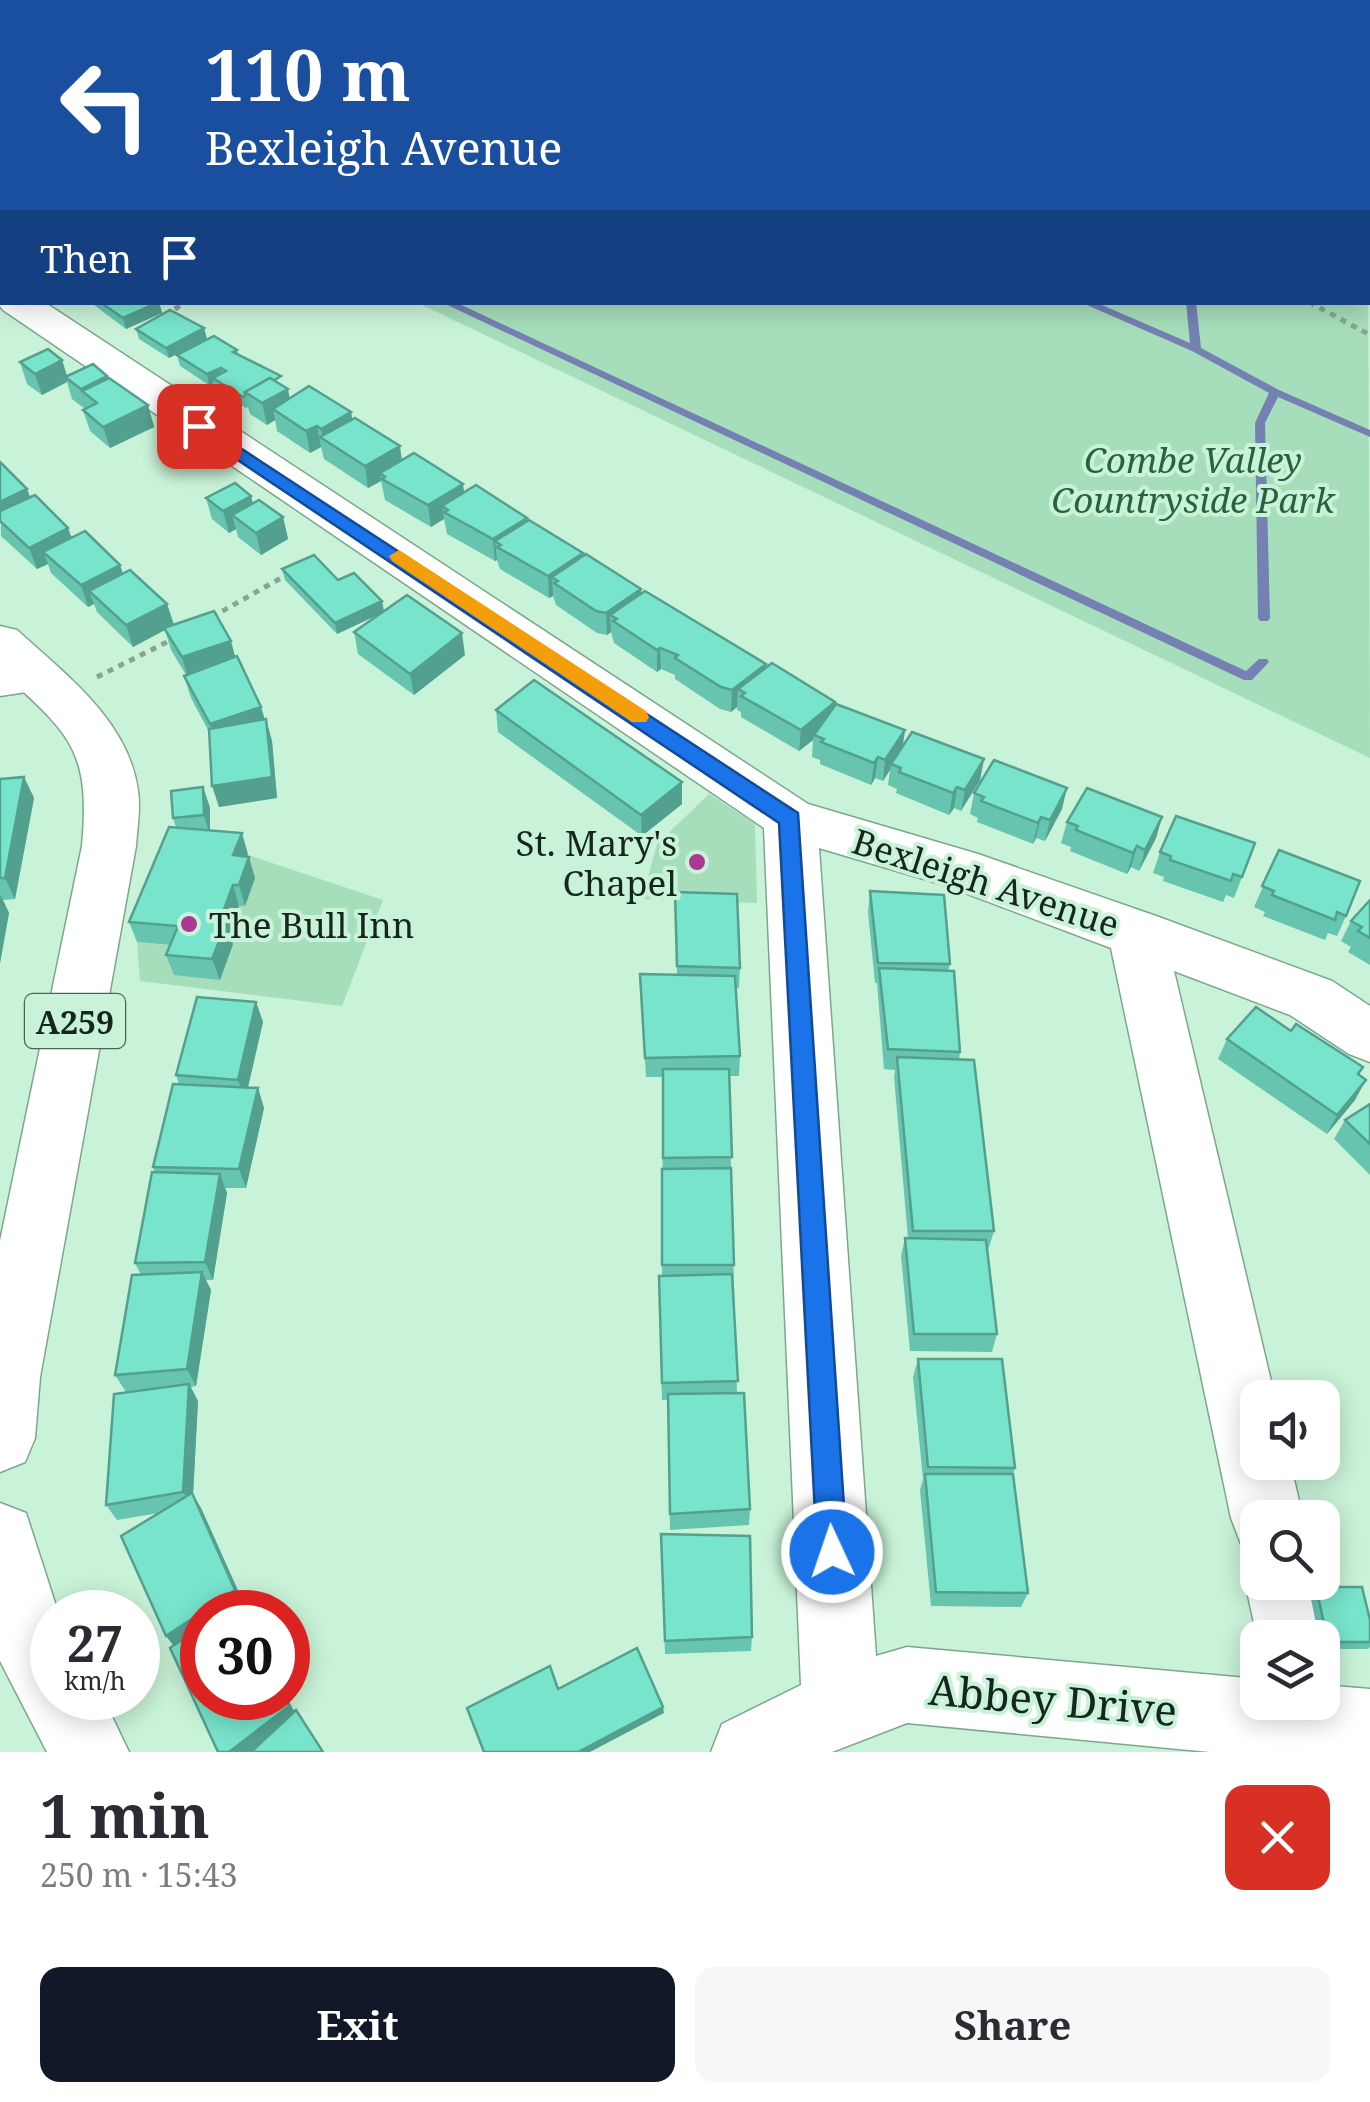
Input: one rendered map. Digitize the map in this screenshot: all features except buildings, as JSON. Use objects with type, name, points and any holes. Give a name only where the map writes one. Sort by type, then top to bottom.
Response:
[{"type":"main road","name":"Bexleigh Avenue","points":[[22,305],[790,819],[959,869],[1136,932],[1311,998],[1370,1037]]},
{"type":"main road","name":"A259","points":[[0,1438],[6,1377],[109,846],[112,788],[101,754],[86,728],[22,672]]},
{"type":"main road","points":[[790,819],[840,1706]]},
{"type":"main road","points":[[1136,932],[1263,1500]]},
{"type":"main road","points":[[0,1540],[30,1641]]},
{"type":"main road","name":"Abbey Drive","points":[[750,1752],[840,1706],[907,1686],[1240,1711]]},
{"type":"main road","points":[[72,1720],[90,1752]]},
{"type":"path","points":[[157,321],[181,305]]},
{"type":"path","points":[[1315,305],[1370,335]]},
{"type":"path","points":[[200,624],[363,532]]},
{"type":"path","points":[[22,672],[101,675],[183,634]]},
{"type":"green space","name":"Combe Valley Countryside Park","points":[[422,305],[1368,305],[1370,758]]},
{"type":"green space","points":[[709,794],[755,824],[757,903],[642,899],[657,844]]},
{"type":"green space","points":[[248,855],[383,900],[342,1006],[140,981],[137,942],[186,947],[220,980],[232,945],[226,944]]},
{"type":"waterway","points":[[452,305],[1248,677],[1263,662]]},
{"type":"waterway","points":[[1092,305],[1196,349]]},
{"type":"waterway","points":[[1191,305],[1196,349]]},
{"type":"waterway","points":[[1196,349],[1275,392]]},
{"type":"waterway","points":[[1264,618],[1260,423],[1275,392]]},
{"type":"waterway","points":[[1275,392],[1370,434]]},
{"type":"slow traffic","points":[[399,556],[639,717]]},
{"type":"place","name":"St. Mary's Chapel","points":[[697,862]]},
{"type":"place","name":"The Bull Inn","points":[[189,924]]},
{"type":"route","points":[[199,426],[790,819],[832,1552]]}]
